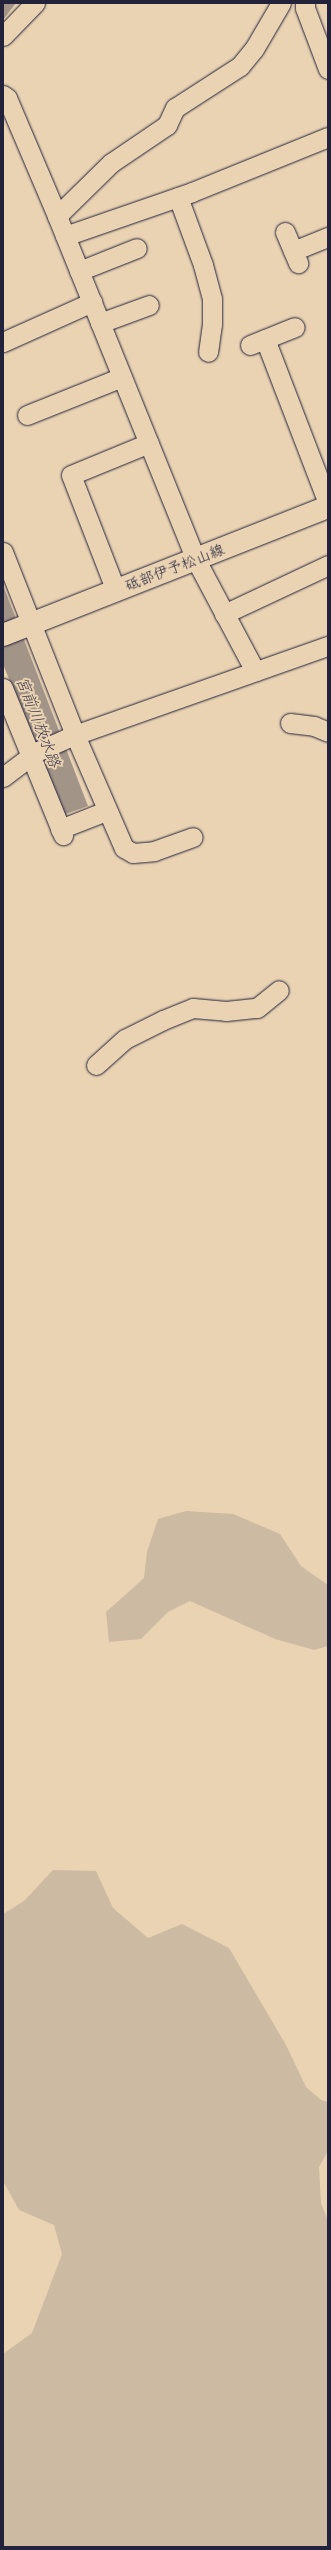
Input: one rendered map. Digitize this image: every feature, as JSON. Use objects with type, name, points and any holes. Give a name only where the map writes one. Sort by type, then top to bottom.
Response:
[{"type":"main road","name":"砥部伊予松山線","points":[[19,628],[196,560],[328,507]]},
{"type":"street","points":[[3,36],[35,3]]},
{"type":"street","points":[[57,216],[111,163],[167,125],[175,108],[240,66],[254,49],[281,3]]},
{"type":"street","points":[[306,3],[305,8],[328,69]]},
{"type":"street","points":[[3,95],[8,98],[57,216],[196,560],[255,671]]},
{"type":"street","points":[[65,236],[178,197],[328,137]]},
{"type":"street","points":[[178,197],[203,265],[212,299],[212,324],[208,352]]},
{"type":"street","points":[[285,232],[295,257],[328,237]]},
{"type":"street","points":[[79,271],[136,248]]},
{"type":"street","points":[[3,342],[92,302]]},
{"type":"street","points":[[100,323],[149,305]]},
{"type":"street","points":[[295,327],[258,342],[328,503]]},
{"type":"street","points":[[27,415],[122,377]]},
{"type":"street","points":[[116,591],[71,475],[149,443]]},
{"type":"street","points":[[3,552],[19,628],[72,736],[103,812],[124,848],[133,853],[154,851],[193,837]]},
{"type":"street","points":[[224,614],[328,565]]},
{"type":"street","points":[[3,778],[33,754],[72,736],[328,646]]},
{"type":"street","points":[[3,688],[33,754],[64,830],[103,812]]},
{"type":"street","points":[[290,723],[314,726],[328,732]]},
{"type":"street","points":[[96,1065],[125,1039],[163,1020],[193,1008],[226,1011],[257,1008],[279,990]]},
{"type":"shaded area","points":[[186,1511],[233,1514],[280,1534],[301,1566],[328,1585],[328,1646],[314,1650],[275,1639],[190,1601],[168,1612],[141,1639],[109,1642],[106,1612],[144,1578],[147,1552],[158,1519]]},
{"type":"shaded area","points":[[53,1870],[96,1871],[113,1908],[148,1938],[182,1924],[229,1948],[286,2045],[306,2087],[321,2100],[328,2102],[328,2151],[319,2167],[321,2203],[328,2221],[328,2547],[3,2547],[3,2354],[32,2333],[62,2254],[54,2225],[19,2210],[3,2181],[3,1914],[24,1901]]},
{"type":"water","points":[[3,3],[16,3],[3,20]]},
{"type":"water","name":"宮前川放水路","points":[[3,585],[88,806],[63,815],[3,664]]}]
